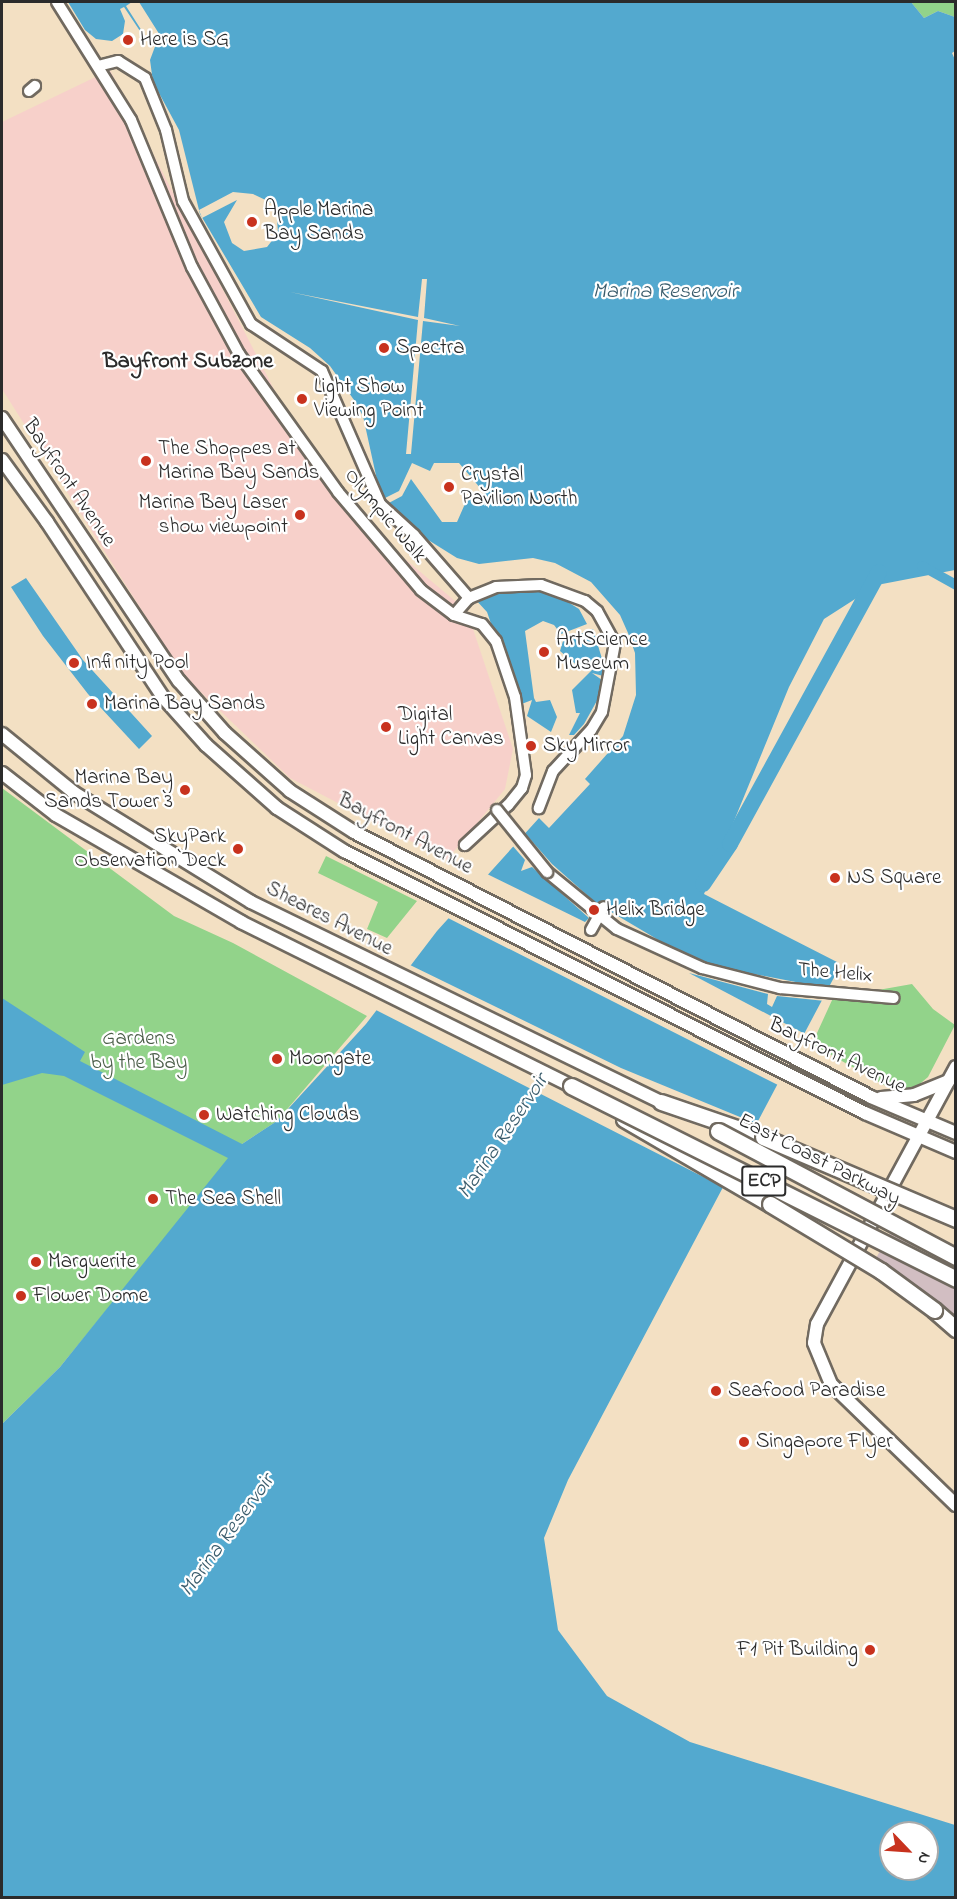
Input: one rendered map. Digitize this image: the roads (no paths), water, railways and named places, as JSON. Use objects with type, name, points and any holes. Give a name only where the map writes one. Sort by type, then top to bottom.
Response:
[{"type":"highway","points":[[570,1086],[881,1271],[956,1329]]},
{"type":"highway","name":"East Coast Parkway","points":[[570,1086],[956,1279]]},
{"type":"highway","points":[[661,1102],[763,1137],[956,1219]]},
{"type":"highway","name":"East Coast Parkway","points":[[661,1102],[956,1257]]},
{"type":"main road","name":"Bayfront Avenue","points":[[2,418],[5,433],[178,681],[225,733],[281,784],[354,832],[871,1096],[956,1133]]},
{"type":"main road","name":"Bayfront Avenue","points":[[2,460],[47,522],[162,696],[207,746],[262,796],[344,851],[865,1113],[956,1152]]},
{"type":"main road","name":"Sheares Avenue","points":[[2,734],[74,792],[251,902],[661,1102]]},
{"type":"main road","name":"Sheares Avenue","points":[[2,773],[56,814],[241,922],[570,1086]]},
{"type":"main road","points":[[956,1067],[816,1324],[814,1343],[831,1384],[956,1505]]},
{"type":"main road","points":[[871,1096],[914,1095],[948,1080]]},
{"type":"street","name":"Olympic Walk","points":[[57,2],[131,120],[192,267],[239,354],[338,492],[421,590],[454,615],[482,624],[496,641],[515,697],[522,752]]},
{"type":"street","name":"Olympic Walk","points":[[98,66],[118,61],[145,78],[166,130],[183,201],[251,324],[322,371],[380,504],[414,535],[469,598]]},
{"type":"street","points":[[454,615],[469,598],[496,587],[541,585],[566,591],[597,611],[615,643],[602,712],[591,730],[553,771],[539,808]]},
{"type":"street","name":"Bayfront Avenue","points":[[465,845],[492,823],[522,788],[526,775],[522,752]]},
{"type":"street","name":"The Helix","points":[[497,810],[534,850],[548,873],[602,912],[617,929],[683,955],[773,981],[873,997],[894,998]]},
{"type":"street","points":[[591,930],[602,912]]},
{"type":"water","name":"Marina Reservoir","points":[[68,2],[911,2],[924,18],[938,11],[955,17],[955,51],[952,53],[956,62],[955,570],[877,585],[824,619],[789,687],[704,894],[837,962],[839,968],[568,1480],[544,1538],[558,1630],[607,1696],[690,1742],[955,1825],[955,1897],[2,1897],[2,1424],[60,1367],[228,1158],[64,1076],[42,1073],[2,1085],[2,998],[85,1052],[80,1061],[242,1144],[277,1121],[366,1024],[437,931],[539,818],[549,828],[590,784],[585,779],[623,736],[636,695],[635,653],[628,633],[620,615],[591,582],[555,563],[533,558],[479,564],[457,558],[417,533],[400,515],[382,503],[363,416],[354,400],[330,366],[310,348],[261,317],[200,214],[179,130],[153,82],[150,60],[156,44],[152,36],[146,40],[124,7],[120,9],[125,21],[123,34],[112,41],[96,39],[85,30]]},
{"type":"water","name":"Infinity Pool","points":[[26,578],[83,660],[152,736],[139,749],[88,694],[43,636],[11,587]]},
{"type":"water","points":[[518,586],[518,591],[542,589],[555,594],[579,609],[587,624],[561,634],[554,625],[543,621],[525,631],[534,698],[536,702],[550,700],[557,717],[551,732],[527,716],[532,700],[519,705],[487,612],[475,599],[492,591]]},
{"type":"water","points":[[593,629],[603,662],[603,676],[592,673],[602,680],[599,697],[584,724],[574,735],[569,735],[580,713],[576,713],[572,690],[593,669],[579,667],[560,651],[563,641]]},
{"type":"waterway","points":[[922,566],[956,585]]},
{"type":"waterway","name":"Marina Reservoir","points":[[703,884],[730,844],[879,572]]},
{"type":"place","name":"Here is SG","points":[[128,40]]},
{"type":"place","name":"Apple Marina Bay Sands","points":[[252,222]]},
{"type":"place","name":"Spectra","points":[[384,348]]},
{"type":"place","name":"Light Show Viewing Point","points":[[302,399]]},
{"type":"place","name":"The Shoppes at Marina Bay Sands","points":[[146,461]]},
{"type":"place","name":"Crystal Pavilion North","points":[[449,487]]},
{"type":"place","name":"Marina Bay Laser show viewpoint","points":[[300,515]]},
{"type":"place","name":"ArtScience Museum","points":[[544,652]]},
{"type":"place","name":"Infinity Pool","points":[[74,663]]},
{"type":"place","name":"Marina Bay Sands","points":[[92,704]]},
{"type":"place","name":"Digital Light Canvas","points":[[386,727]]},
{"type":"place","name":"Sky Mirror","points":[[531,746]]},
{"type":"place","name":"Marina Bay Sands Tower 3","points":[[185,790]]},
{"type":"place","name":"SkyPark Observation Deck","points":[[238,849]]},
{"type":"place","name":"NS Square","points":[[835,878]]},
{"type":"place","name":"Helix Bridge","points":[[594,910]]},
{"type":"place","name":"Moongate","points":[[277,1059]]},
{"type":"place","name":"Watching Clouds","points":[[204,1115]]},
{"type":"place","name":"The Sea Shell","points":[[153,1199]]},
{"type":"place","name":"Marguerite","points":[[36,1262]]},
{"type":"place","name":"Flower Dome","points":[[21,1296]]},
{"type":"place","name":"Seafood Paradise","points":[[716,1391]]},
{"type":"place","name":"Singapore Flyer","points":[[744,1442]]},
{"type":"place","name":"F1 Pit Building","points":[[870,1650]]},
{"type":"district","name":"Bayfront Subzone","points":[[188,363]]},
{"type":"park label","name":"Gardens by the Bay","points":[[139,1051]]}]
